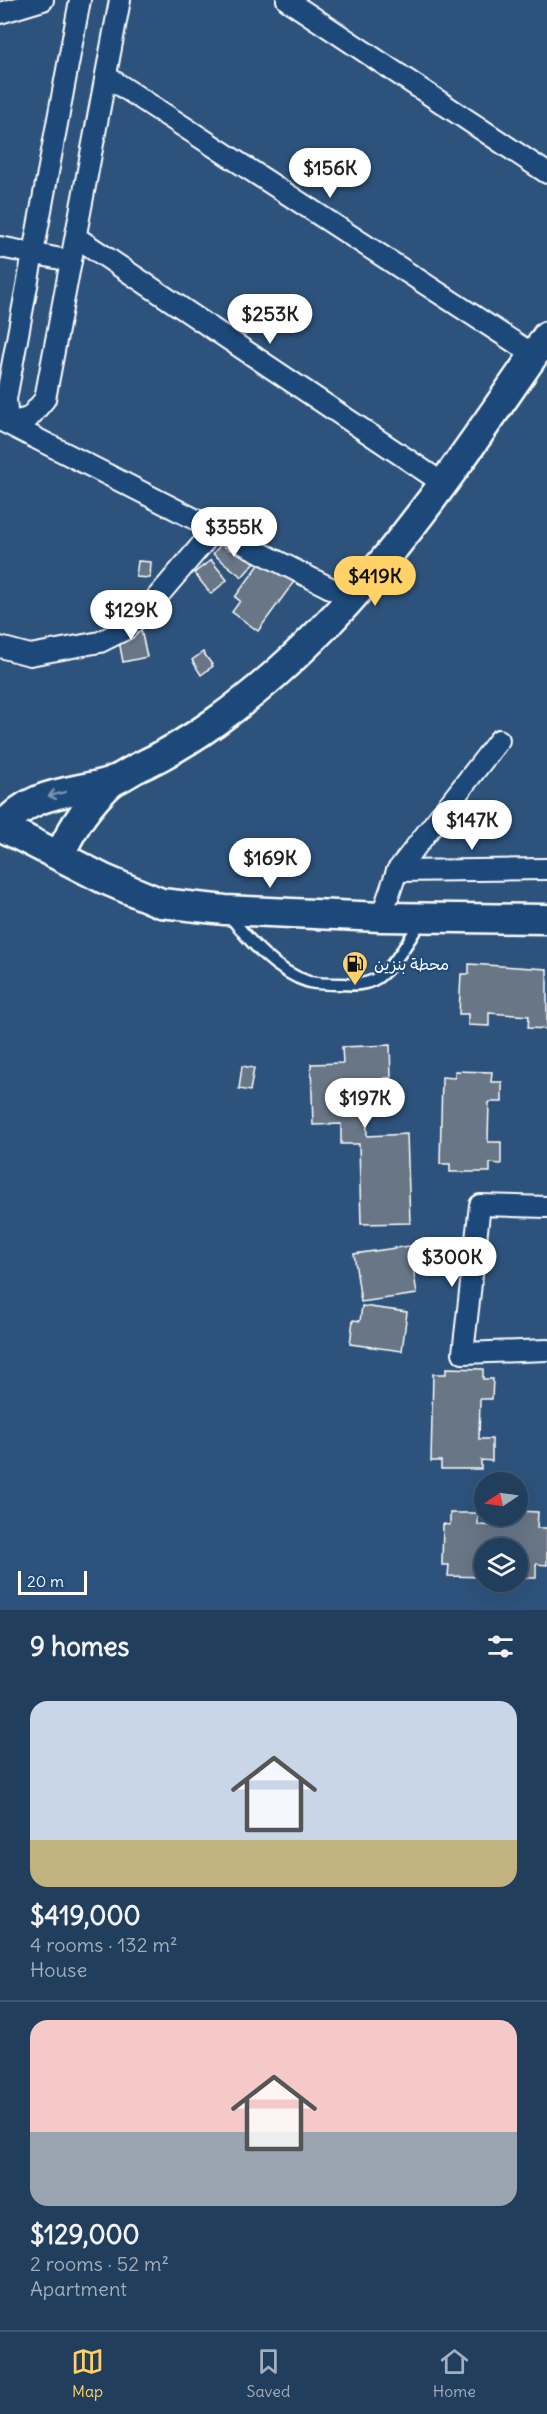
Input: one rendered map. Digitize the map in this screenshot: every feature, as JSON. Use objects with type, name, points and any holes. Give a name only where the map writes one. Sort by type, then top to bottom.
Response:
[{"type":"street","points":[[0,14],[43,0]]},
{"type":"street","points":[[4,422],[6,399],[80,0]]},
{"type":"street","points":[[4,422],[29,418],[45,399],[120,0]]},
{"type":"street","points":[[296,3],[547,173]]},
{"type":"street","points":[[106,76],[540,345],[444,484],[352,599],[303,649],[257,690],[169,753],[114,780],[39,799],[21,808],[2,826],[124,888],[161,903],[225,910],[381,917],[547,919]]},
{"type":"street","points":[[76,237],[444,484]]},
{"type":"street","points":[[0,247],[71,261]]},
{"type":"street","points":[[4,422],[352,599]]},
{"type":"street","points":[[0,647],[30,655],[100,642],[126,629],[147,609],[215,529]]},
{"type":"street","points":[[381,917],[397,871],[499,740]]},
{"type":"street","points":[[60,855],[81,814],[114,780]]},
{"type":"street","points":[[397,871],[547,869]]},
{"type":"street","points":[[547,1207],[480,1205],[463,1353],[547,1350]]},
{"type":"lane","points":[[225,910],[248,939],[288,972],[311,982],[354,985],[365,984],[377,978],[423,917]]},
{"type":"building","points":[[226,538],[255,562],[242,577],[213,554]]},
{"type":"building","points":[[273,546],[304,568],[258,631],[232,612],[240,601],[235,597]]},
{"type":"building","points":[[211,560],[227,580],[211,594],[194,573]]},
{"type":"building","points":[[138,561],[151,562],[150,578],[136,577]]},
{"type":"building","points":[[139,620],[147,657],[123,662],[116,625]]},
{"type":"building","points":[[203,652],[213,666],[201,675],[192,660]]},
{"type":"building","points":[[469,964],[547,969],[547,1029],[528,1028],[529,1016],[489,1013],[489,1026],[468,1025],[468,1014],[459,1014],[461,974],[469,974]]},
{"type":"building","points":[[390,1045],[391,1078],[384,1078],[385,1105],[366,1106],[367,1136],[407,1134],[410,1223],[361,1224],[359,1144],[341,1144],[341,1124],[313,1125],[311,1064],[343,1063],[342,1047]]},
{"type":"building","points":[[242,1066],[254,1068],[250,1091],[239,1089]]},
{"type":"building","points":[[455,1071],[492,1072],[491,1082],[502,1082],[502,1102],[489,1102],[488,1142],[501,1142],[501,1164],[490,1163],[490,1172],[450,1172],[450,1164],[440,1164],[442,1077],[455,1078]]},
{"type":"building","points":[[423,1244],[427,1265],[413,1267],[417,1294],[361,1302],[354,1254]]},
{"type":"building","points":[[362,1306],[407,1312],[402,1351],[350,1344],[353,1320],[360,1321]]},
{"type":"building","points":[[446,1368],[483,1369],[483,1379],[493,1379],[492,1399],[480,1399],[479,1439],[492,1439],[492,1461],[481,1460],[481,1469],[441,1469],[441,1461],[431,1461],[433,1374],[446,1374]]},
{"type":"building","points":[[528,1512],[538,1512],[537,1528],[547,1528],[547,1565],[536,1564],[536,1578],[528,1578],[528,1538],[474,1538],[474,1577],[448,1576],[449,1565],[442,1565],[443,1524],[450,1525],[450,1513],[474,1513],[474,1526],[528,1526]]},
{"type":"place","name":"محطة بنزين","points":[[355,987]]}]
